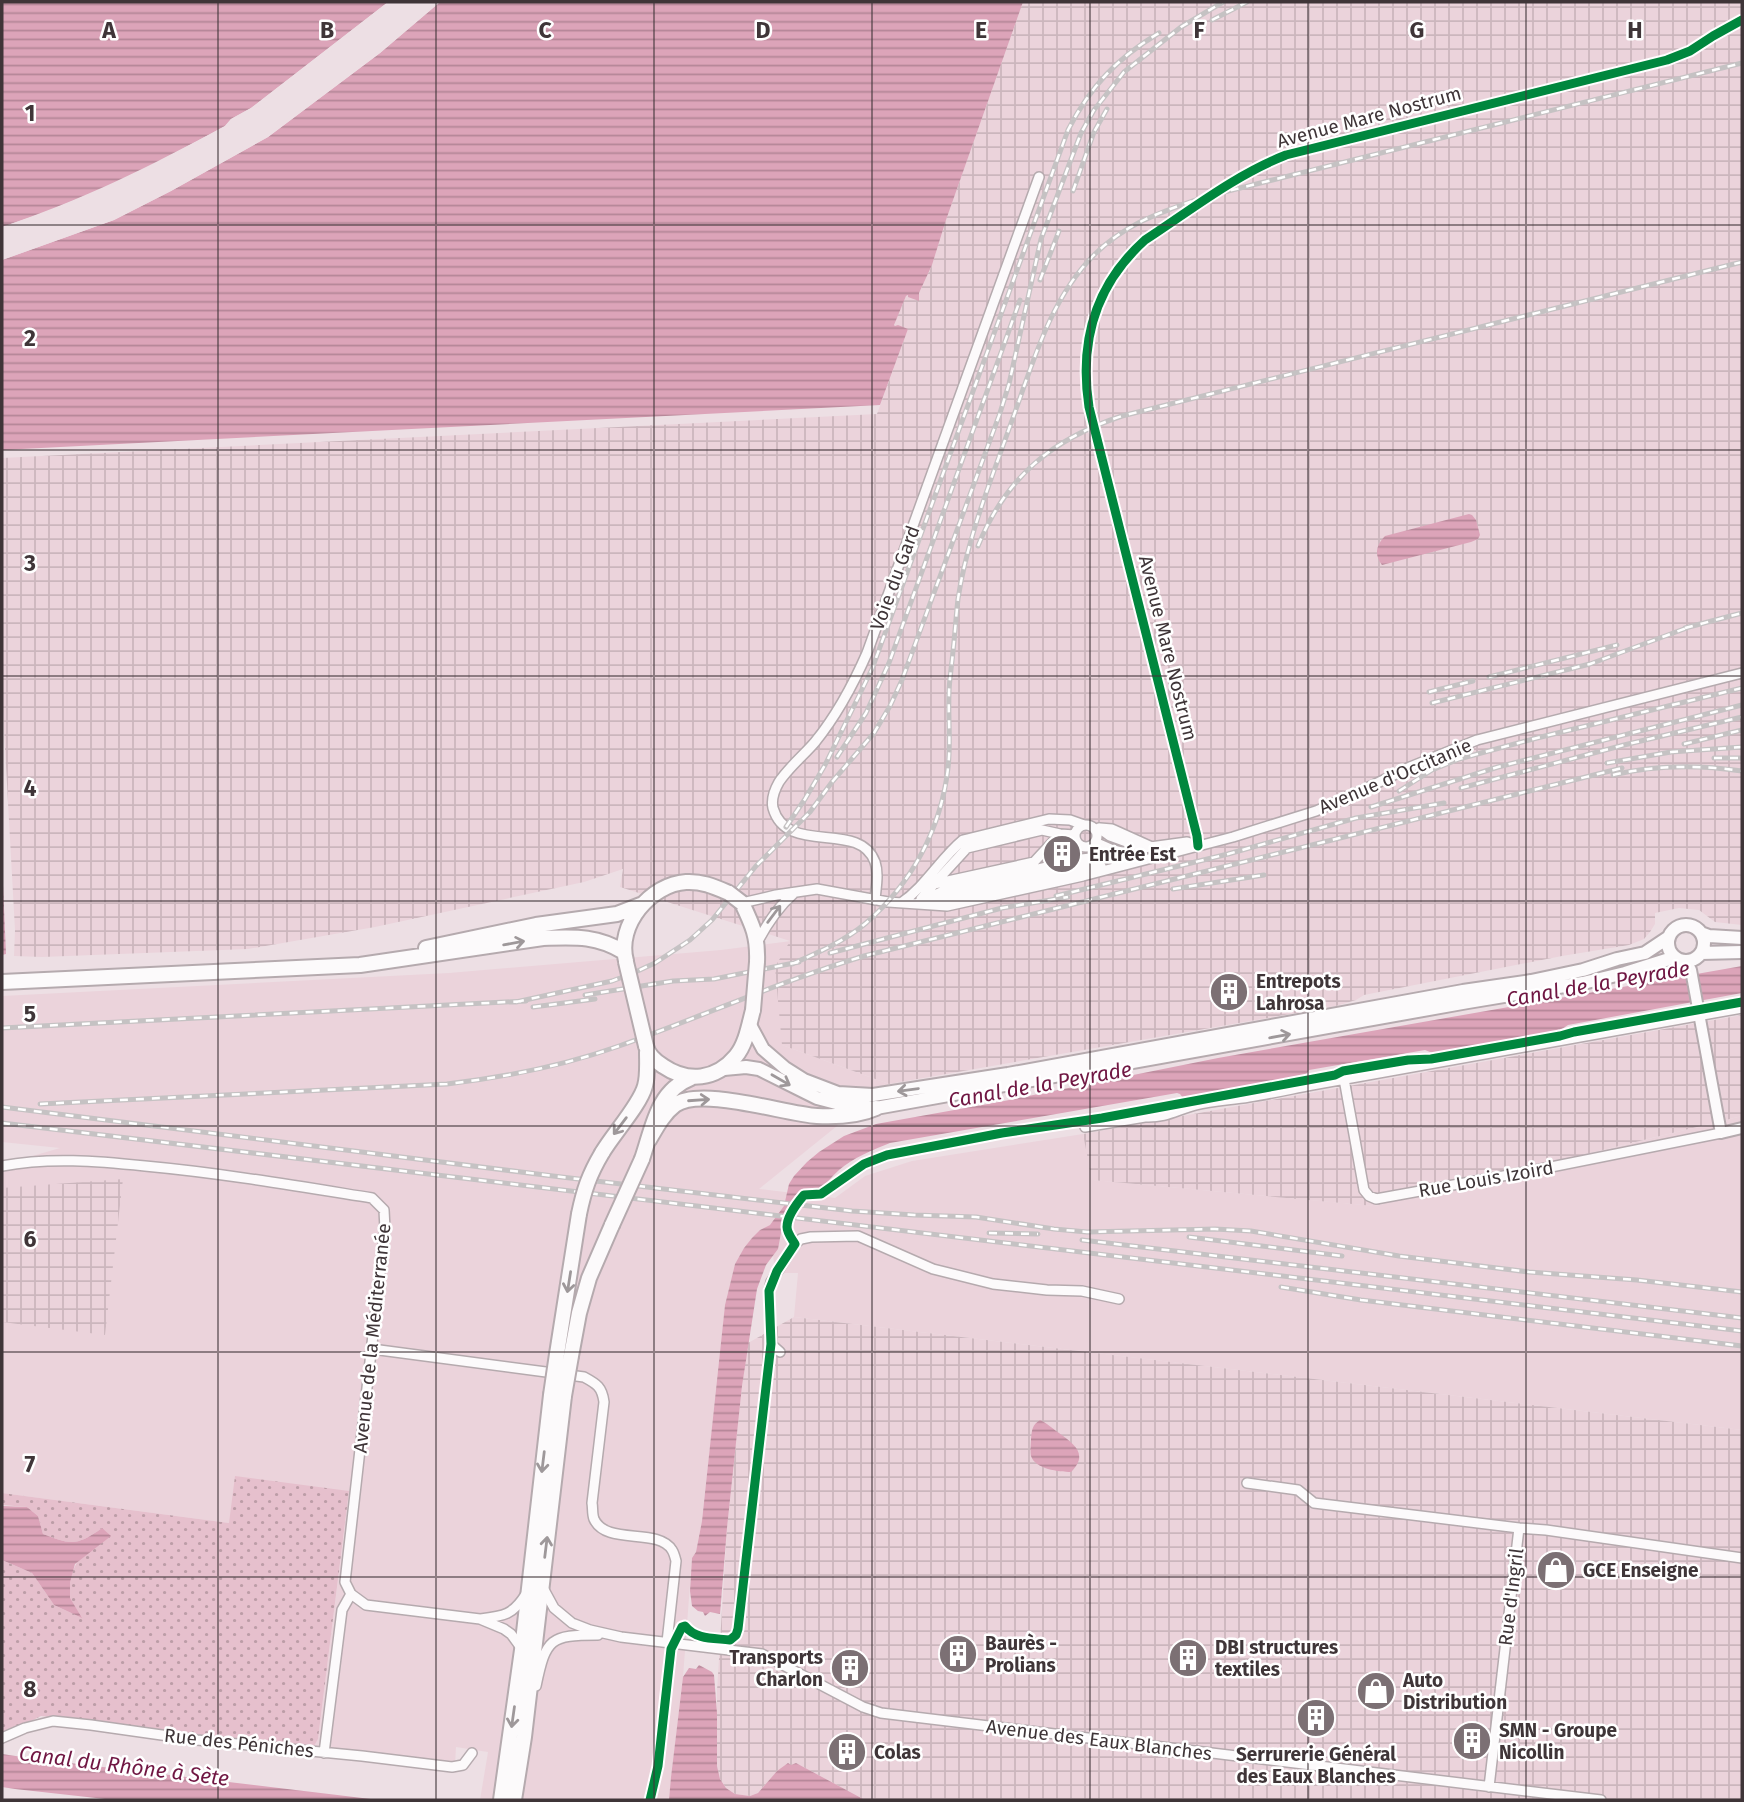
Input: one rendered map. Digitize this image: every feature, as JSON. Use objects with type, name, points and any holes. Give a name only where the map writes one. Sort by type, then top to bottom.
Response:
[{"type":"main road","points":[[514,1800],[524,1737],[535,1587],[579,1214],[589,1175],[645,1086],[646,1049],[625,957],[625,939],[633,916],[643,904],[674,884],[688,881],[705,883],[729,892],[742,903],[758,941],[751,1017],[744,1042],[737,1055],[724,1069]]},
{"type":"main road","points":[[325,966],[536,925],[617,914],[643,904]]},
{"type":"main road","points":[[751,1017],[763,1049],[785,1068],[821,1088],[838,1093],[873,1095],[1008,1074],[1531,981],[1645,953],[1681,926],[1692,927],[1709,936],[1742,938]]},
{"type":"main road","points":[[1689,960],[1704,943],[1701,933]]},
{"type":"main road","points":[[1669,937],[1668,947],[1689,960]]},
{"type":"main road","points":[[2,982],[360,965],[542,938],[597,940],[610,944],[625,957]]},
{"type":"main road","points":[[649,1140],[666,1113],[677,1103],[693,1099],[724,1099],[815,1116],[865,1113],[876,1108],[1583,983],[1666,960],[1689,960],[1742,952]]},
{"type":"main road","points":[[646,1049],[659,1064],[673,1073],[691,1078]]},
{"type":"main road","points":[[564,1355],[589,1278],[642,1158],[662,1103],[680,1082],[724,1069],[747,1067],[759,1069],[817,1098],[876,1108]]},
{"type":"main road","points":[[502,1800],[522,1650],[535,1587]]},
{"type":"street","name":"Avenue Mare Nostrum","points":[[1198,846],[1089,407],[1085,365],[1087,344],[1104,292],[1116,272],[1146,240],[1268,162],[1286,155],[1667,60],[1690,51],[1742,20]]},
{"type":"street","name":"Voie du Gard","points":[[875,900],[877,876],[870,852],[859,844],[792,832],[778,820],[772,800],[779,782],[816,741],[837,711],[852,687],[867,653],[1040,177]]},
{"type":"street","name":"Avenue d'Occitanie","points":[[742,903],[817,889],[901,904],[947,906],[1083,876],[1233,837],[1316,811],[1410,767],[1477,740],[1742,673]]},
{"type":"street","points":[[901,904],[915,893],[953,848],[964,840],[1049,819],[1070,820],[1135,846],[1153,847],[1187,842],[1198,846]]},
{"type":"street","points":[[1092,827],[1097,836],[1095,842],[1090,846],[1083,846],[1077,842],[1075,835],[1078,829],[1092,827]]},
{"type":"street","points":[[918,903],[967,848],[1042,830],[1075,835]]},
{"type":"street","points":[[934,884],[1034,862],[1060,834]]},
{"type":"street","points":[[1095,842],[1147,859]]},
{"type":"street","name":"Avenue d'Occitanie","points":[[918,903],[943,891],[1081,859],[1101,857],[1130,862]]},
{"type":"street","points":[[758,941],[779,906],[796,892]]},
{"type":"street","points":[[1689,960],[1721,1133],[1742,1128]]},
{"type":"street","points":[[1085,1127],[1175,1114],[1193,1106],[1698,1010],[1742,1008]]},
{"type":"street","name":"Rue Louis Izoird","points":[[1344,1079],[1364,1190],[1376,1199],[1541,1170],[1721,1133]]},
{"type":"street","name":"Avenue de la Méditerranée","points":[[2,1166],[33,1161],[57,1161],[205,1171],[372,1198],[384,1210],[385,1228],[373,1349],[345,1582],[351,1594]]},
{"type":"street","points":[[780,1352],[771,1344],[769,1291],[777,1271],[795,1244],[805,1238],[858,1236],[933,1269],[993,1284],[1082,1291],[1119,1299]]},
{"type":"street","points":[[373,1349],[584,1377],[596,1384],[603,1392],[604,1402],[592,1503],[593,1517],[599,1527],[608,1532],[663,1542],[672,1549],[676,1561],[667,1642]]},
{"type":"street","name":"Rue d'Ingril","points":[[1247,1483],[1298,1490],[1314,1503],[1519,1528],[1489,1787]]},
{"type":"street","points":[[1519,1528],[1742,1558]]},
{"type":"street","points":[[324,1752],[342,1610],[351,1594],[366,1605],[480,1619],[507,1615],[535,1587]]},
{"type":"street","name":"Avenue des Eaux Blanches","points":[[535,1587],[572,1623],[610,1635]]},
{"type":"street","points":[[480,1619],[512,1634],[522,1650]]},
{"type":"street","name":"Avenue des Eaux Blanches","points":[[524,1737],[542,1659],[549,1646],[555,1640],[571,1635],[610,1635],[762,1654],[863,1707],[881,1713],[1601,1800]]},
{"type":"street","name":"Rue des Péniches","points":[[2,1738],[25,1728],[53,1721],[197,1740],[452,1767],[463,1765],[472,1753]]},
{"type":"shaded area","points":[[2,2],[388,2],[225,126],[116,181],[2,227]]},
{"type":"shaded area","points":[[440,2],[1023,2],[932,265],[919,293],[919,301],[906,296],[894,325],[908,329],[880,405],[2,450],[2,260],[114,220],[268,137],[380,53]]},
{"type":"shaded area","points":[[1023,2],[1742,2],[1742,925],[1715,922],[1699,910],[1679,908],[1655,913],[1655,924],[1650,932],[1644,939],[1629,945],[1364,995],[1336,1006],[889,1084],[782,1045],[775,967],[790,941],[620,887],[623,869],[584,882],[375,927],[248,949],[14,956],[15,930],[2,693],[2,458],[877,414],[908,329],[894,324],[906,296],[919,293],[932,265]]},
{"type":"shaded area","points":[[1469,514],[1476,520],[1480,535],[1478,539],[1382,565],[1379,561],[1377,550],[1385,536]]},
{"type":"shaded area","points":[[2,862],[6,954],[2,955]]},
{"type":"shaded area","points":[[791,941],[782,1045],[889,1084],[759,1189],[835,1198],[865,1176],[912,1161],[1083,1134],[1093,1180],[1375,1206],[1742,1116],[1742,1430],[794,1317],[798,1273],[775,1273],[770,1225],[760,1230],[744,1248],[735,1264],[725,1305],[702,1521],[696,1552],[692,1558],[683,1677],[669,1800],[480,1800],[488,1752],[456,1747],[455,1765],[313,1748],[318,1739],[349,1492],[229,1523],[2,1493],[2,1165],[60,1148],[2,1142],[2,996],[449,973],[721,950]]},
{"type":"shaded area","points":[[1742,966],[1742,993],[1568,1025],[1556,1033],[1435,1054],[1425,1050],[1309,1070],[1305,1076],[1183,1098],[1177,1093],[890,1143],[850,1162],[819,1192],[803,1193],[783,1222],[778,1249],[766,1265],[757,1289],[742,1386],[720,1614],[710,1612],[705,1616],[692,1606],[692,1558],[696,1552],[702,1521],[725,1305],[735,1264],[752,1238],[770,1225],[784,1206],[789,1184],[794,1176],[819,1152],[844,1136],[876,1124],[1218,1058]]},
{"type":"shaded area","points":[[1742,1015],[1742,1116],[1374,1206],[1092,1180],[1083,1134]]},
{"type":"shaded area","points":[[123,1179],[105,1335],[2,1322],[2,1188]]},
{"type":"shaded area","points":[[794,1317],[1742,1430],[1742,1800],[865,1800],[796,1763],[777,1771],[758,1793],[750,1796],[735,1794],[726,1788],[720,1779],[717,1766],[717,1691],[727,1528],[742,1386],[748,1343]]},
{"type":"shaded area","points":[[1040,1420],[1070,1441],[1077,1450],[1079,1460],[1071,1472],[1048,1469],[1033,1460],[1032,1433]]},
{"type":"shaded area","points":[[235,1476],[349,1491],[318,1739],[313,1748],[41,1716],[2,1736],[2,1560],[32,1573],[54,1605],[80,1617],[70,1598],[70,1578],[78,1560],[102,1528],[80,1541],[67,1542],[53,1538],[43,1534],[38,1516],[27,1507],[2,1505],[2,1493],[229,1523]]},
{"type":"shaded area","points":[[2,1506],[27,1507],[38,1516],[43,1534],[67,1542],[80,1541],[102,1528],[111,1536],[75,1564],[70,1582],[70,1598],[82,1618],[54,1605],[32,1573],[2,1560]]},
{"type":"shaded area","points":[[699,1665],[714,1675],[717,1766],[720,1779],[726,1788],[735,1794],[750,1796],[758,1793],[777,1771],[788,1763],[796,1763],[865,1800],[669,1800],[683,1677],[689,1668],[696,1669]]},
{"type":"shaded area","points":[[2,1754],[379,1800],[114,1800],[15,1789],[2,1787]]},
{"type":"pier","points":[[388,2],[392,2],[253,111],[233,121],[226,129],[103,192],[2,230],[2,227],[102,189],[225,126]]},
{"type":"pier","points":[[435,2],[440,2],[380,53],[268,137],[114,220],[2,260],[2,256],[113,216],[266,134],[378,50]]},
{"type":"railway","points":[[516,1002],[612,981],[655,963],[690,940],[712,920],[756,866],[810,812],[874,733],[902,680],[1000,413],[1009,384],[1041,239],[1081,133],[1094,110],[1124,72],[1181,27],[1223,2]]},
{"type":"railway","points":[[1212,20],[1247,2]]},
{"type":"railway","points":[[786,827],[825,765],[872,669],[1068,130],[1086,100],[1106,75],[1130,53],[1159,33]]},
{"type":"railway","points":[[792,964],[840,941],[866,923],[897,890],[922,853],[931,833],[939,812],[948,768],[949,689],[957,605],[973,533],[1043,336],[1064,294],[1093,256],[1131,227],[1204,197],[1742,63]]},
{"type":"railway","points":[[1073,191],[1094,132],[1107,109]]},
{"type":"railway","points":[[1040,280],[1059,231]]},
{"type":"railway","points":[[978,546],[1002,500],[1017,481],[1053,449],[1097,425],[1122,416],[1742,262]]},
{"type":"railway","points":[[837,757],[866,713],[889,663],[1020,300]]},
{"type":"railway","points":[[1685,628],[1742,613]]},
{"type":"railway","points":[[1432,703],[1590,664],[1692,626]]},
{"type":"railway","points":[[1489,677],[1617,645]]},
{"type":"railway","points":[[1429,692],[1473,681]]},
{"type":"railway","points":[[1399,791],[1432,770],[1459,759],[1742,688]]},
{"type":"railway","points":[[1371,807],[1498,767],[1742,705]]},
{"type":"railway","points":[[1461,788],[1742,717]]},
{"type":"railway","points":[[1684,744],[1742,730]]},
{"type":"railway","points":[[1607,763],[1671,752],[1742,747]]},
{"type":"railway","points":[[1714,758],[1742,758]]},
{"type":"railway","points":[[1613,775],[1678,767],[1742,771]]},
{"type":"railway","points":[[40,1104],[447,1084],[534,1070],[619,1046],[864,956],[1622,768]]},
{"type":"railway","points":[[1056,896],[1228,854],[1356,818],[1444,803]]},
{"type":"railway","points":[[1173,889],[1264,875]]},
{"type":"railway","points":[[830,953],[1002,908],[1068,897]]},
{"type":"railway","points":[[585,995],[673,981],[714,979],[799,962]]},
{"type":"railway","points":[[533,1007],[595,999]]},
{"type":"railway","points":[[2,1028],[526,1001]]},
{"type":"railway","points":[[2,1107],[852,1211],[976,1217],[1087,1232],[1215,1229],[1251,1231],[1399,1256],[1529,1272],[1637,1280],[1742,1292]]},
{"type":"railway","points":[[2,1123],[1742,1331]]},
{"type":"railway","points":[[989,1233],[1038,1234]]},
{"type":"railway","points":[[1189,1237],[1342,1256]]},
{"type":"railway","points":[[1082,1240],[1742,1318]]},
{"type":"railway","points":[[1281,1287],[1361,1300],[1742,1346]]},
{"type":"cycle path","points":[[1198,846],[1089,407],[1086,383],[1089,337],[1094,316],[1114,276],[1145,240],[1231,183],[1286,155],[1667,60],[1690,51],[1742,20]]},
{"type":"cycle path","points":[[650,1800],[658,1766],[671,1649],[682,1627],[685,1626],[700,1636],[730,1640],[738,1629],[771,1344],[769,1291],[777,1271],[795,1244],[787,1223],[804,1195],[821,1194],[864,1164],[887,1155],[1002,1133],[1102,1118],[1335,1075],[1343,1071],[1408,1060],[1431,1059],[1742,1002]]},
{"type":"place","name":"Entrée Est","points":[[1062,854]]},
{"type":"place","name":"Entrepots Lahrosa","points":[[1229,992]]},
{"type":"place","name":"GCE Enseigne","points":[[1556,1570]]},
{"type":"place","name":"Baurès - Prolians","points":[[958,1654]]},
{"type":"place","name":"DBI structures textiles","points":[[1188,1658]]},
{"type":"place","name":"Transports Charlon","points":[[850,1668]]},
{"type":"place","name":"Auto Distribution","points":[[1376,1691]]},
{"type":"place","name":"Serrurerie Général des Eaux Blanches","points":[[1316,1718]]},
{"type":"place","name":"SMN - Groupe Nicollin","points":[[1472,1741]]},
{"type":"place","name":"Colas","points":[[847,1752]]},
{"type":"water label","name":"Canal de la Peyrade","points":[[1598,984]]},
{"type":"water label","name":"Canal de la Peyrade","points":[[1040,1085]]},
{"type":"water label","name":"Canal du Rhône à Sète","points":[[124,1766]]}]
